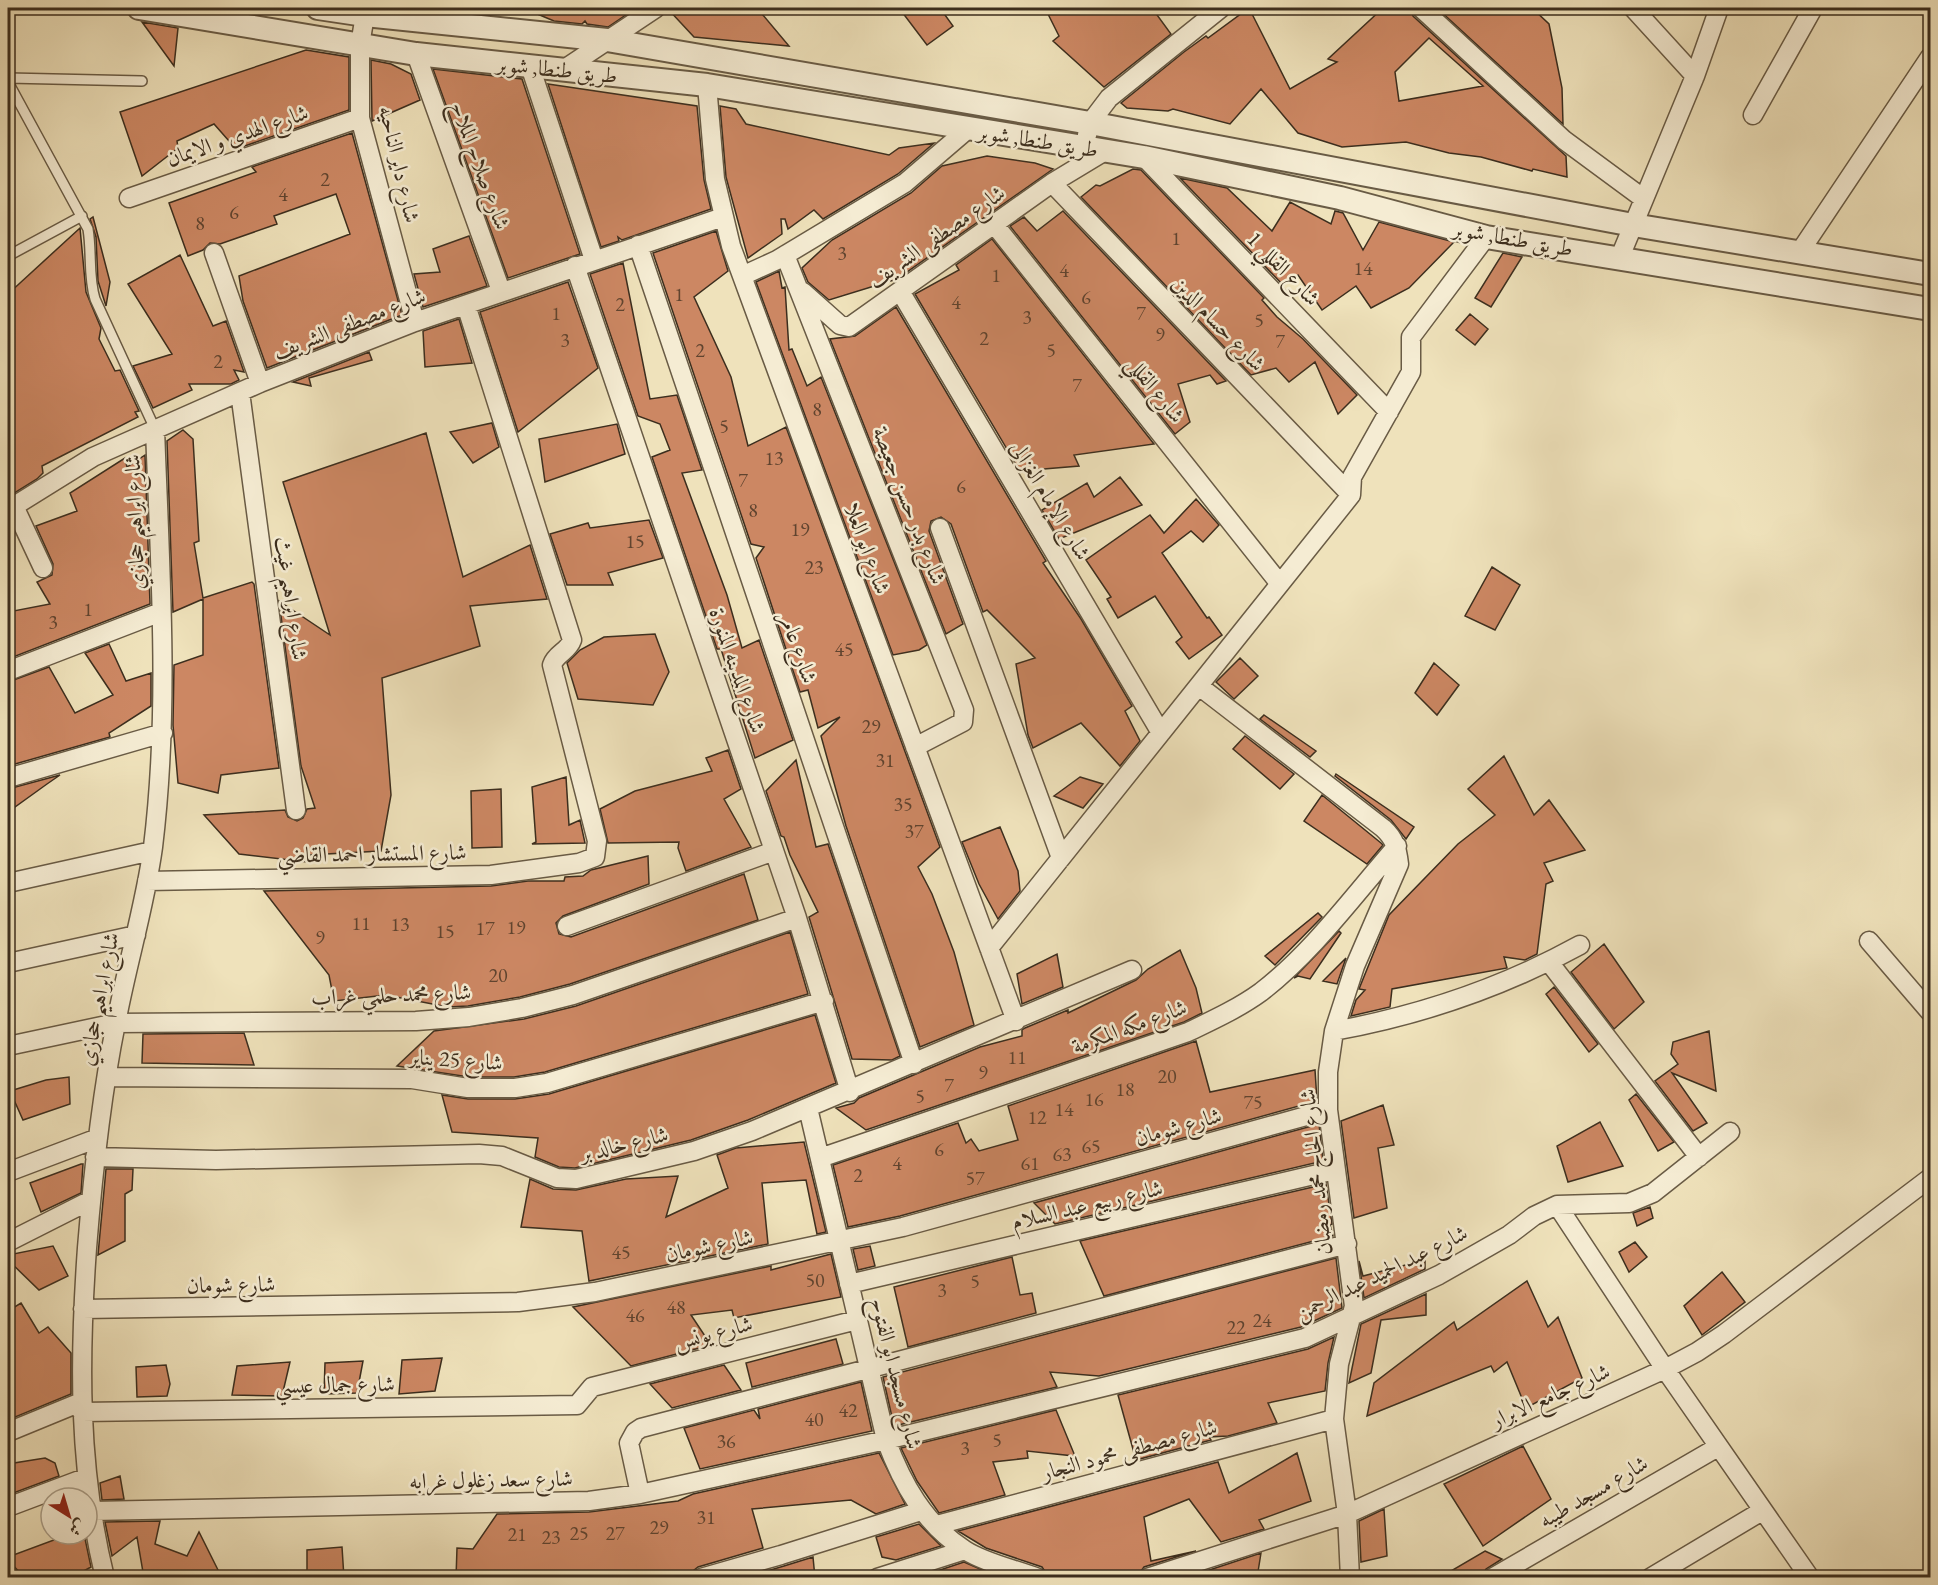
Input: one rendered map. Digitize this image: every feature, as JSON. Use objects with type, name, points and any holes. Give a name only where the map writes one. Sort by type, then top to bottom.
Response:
[{"type":"street","name":"طريق طنطا, شوبر","points":[[139,8],[416,54],[707,85],[1144,157],[1340,198],[1486,237],[1930,309]]},
{"type":"street","name":"طريق طنطا, شوبر","points":[[318,8],[365,15],[608,40],[1090,123],[1633,225],[1930,274]]},
{"type":"street","points":[[562,70],[656,8]]},
{"type":"street","points":[[1095,149],[1090,123],[1109,98],[1221,8]]},
{"type":"street","points":[[1421,8],[1564,140],[1644,200]]},
{"type":"street","points":[[1633,8],[1695,76]]},
{"type":"street","points":[[1753,115],[1813,8]]},
{"type":"street","points":[[1620,257],[1695,76],[1716,9]]},
{"type":"street","name":"شارع داير الناحيه","points":[[365,15],[360,45],[360,117],[415,322]]},
{"type":"street","name":"شارع صلاح الملاح","points":[[416,54],[501,291]]},
{"type":"street","points":[[1799,253],[1930,57]]},
{"type":"street","points":[[530,66],[594,260]]},
{"type":"street","name":"شارع ابو العلا","points":[[707,85],[715,179],[723,217],[742,276],[1016,1021]]},
{"type":"street","name":"شارع الهدي و الايمان","points":[[129,198],[360,117]]},
{"type":"street","points":[[742,276],[786,255],[905,183],[968,129]]},
{"type":"street","name":"شارع مصطفى الشريف","points":[[799,288],[844,327],[854,324],[1052,183],[1095,149]]},
{"type":"street","name":"شارع القللي 1","points":[[1144,157],[1389,412]]},
{"type":"street","name":"شارع حسام الدين","points":[[1052,183],[1351,495]]},
{"type":"street","name":"شارع مصطفى الشريف","points":[[11,508],[93,457],[260,383],[501,291],[723,217]]},
{"type":"street","name":"شارع القللي","points":[[994,224],[1280,584]]},
{"type":"street","points":[[989,948],[1351,495],[1352,477],[1411,372],[1411,337],[1486,237]]},
{"type":"street","name":"شارع عامر","points":[[638,245],[914,1064]]},
{"type":"street","points":[[214,253],[260,383]]},
{"type":"street","name":"شارع بدر حسن جعيصة","points":[[786,255],[964,710],[963,722],[915,747]]},
{"type":"street","name":"شارع المدينه المنورة","points":[[575,266],[797,918],[850,1092]]},
{"type":"street","name":"شارع الإمام الغزالى","points":[[900,291],[1161,733]]},
{"type":"street","name":"شارع المستشار احمد القاضي","points":[[147,881],[491,875],[579,863],[595,857],[597,841],[552,665],[555,657],[570,647],[572,640],[466,305]]},
{"type":"street","name":"شارع ابراهيم غيث","points":[[240,392],[296,810]]},
{"type":"street","name":"شارع ابراهيم حجازي","points":[[87,1486],[82,1407],[83,1309],[95,1157],[116,1023],[152,851],[163,733],[155,429]]},
{"type":"street","points":[[11,508],[43,568]]},
{"type":"street","points":[[939,528],[1061,858]]},
{"type":"street","points":[[8,671],[161,612]]},
{"type":"street","points":[[1199,686],[1383,828],[1397,846]]},
{"type":"street","points":[[8,778],[163,733]]},
{"type":"street","name":"شارع الحاج محمد رمضان","points":[[1350,1578],[1347,1514],[1334,1419],[1339,1364],[1354,1306],[1328,1110],[1328,1072],[1335,1031],[1359,956],[1399,864],[1397,846]]},
{"type":"street","name":"شارع مكه المكرمة","points":[[820,1158],[1188,1032],[1225,1014],[1260,992],[1291,966],[1397,846]]},
{"type":"street","points":[[8,883],[152,851]]},
{"type":"street","points":[[567,926],[774,851]]},
{"type":"street","name":"شارع محمد حلمي غراب","points":[[8,1046],[116,1023],[416,1021],[469,1017],[522,1008],[573,994],[797,918]]},
{"type":"street","points":[[8,963],[136,935]]},
{"type":"street","points":[[1869,941],[1930,1012]]},
{"type":"street","points":[[1335,1031],[1390,1021],[1445,1005],[1498,986],[1580,945]]},
{"type":"street","points":[[1549,962],[1699,1157]]},
{"type":"street","name":"شارع خالد بر","points":[[95,1157],[216,1160],[478,1154],[502,1156],[557,1178],[576,1179],[694,1151],[850,1092],[1132,970]]},
{"type":"street","name":"شارع 25 يناير","points":[[107,1077],[412,1079],[468,1088],[515,1088],[547,1083],[824,1001]]},
{"type":"street","name":"شارع مسجد ابو الفتوح","points":[[808,1108],[886,1440],[907,1488],[921,1510],[965,1550],[1038,1578]]},
{"type":"street","name":"شارع شومان","points":[[83,1309],[518,1302],[606,1290],[903,1227],[1328,1110]]},
{"type":"street","name":"شارع عبد الحميد عبد الرحمن","points":[[886,1440],[1305,1338],[1439,1275],[1509,1235],[1534,1216],[1557,1205],[1617,1204],[1640,1200],[1730,1132]]},
{"type":"street","points":[[8,1172],[98,1138]]},
{"type":"street","name":"شارع ربيع عبد السلام","points":[[849,1284],[1335,1170]]},
{"type":"street","name":"شارع جامع الابرار","points":[[1148,1578],[1347,1514],[1665,1369],[1724,1334],[1930,1178]]},
{"type":"street","points":[[8,1242],[91,1200]]},
{"type":"street","points":[[1557,1205],[1665,1369],[1810,1578]]},
{"type":"street","points":[[640,1494],[629,1443],[635,1432],[641,1428],[1347,1244]]},
{"type":"street","name":"شارع يونس","points":[[585,1397],[592,1387],[857,1320]]},
{"type":"street","name":"شارع جمال عيسي","points":[[82,1407],[577,1405],[585,1397]]},
{"type":"street","points":[[8,1432],[82,1407]]},
{"type":"street","name":"شارع مصطفى محمود النجار","points":[[937,1526],[1334,1419]]},
{"type":"street","name":"شارع سعد زغلول غرابه","points":[[99,1511],[589,1501],[640,1494],[886,1440]]},
{"type":"street","name":"شارع مسجد طيبه","points":[[1492,1578],[1718,1446]]},
{"type":"street","points":[[8,1507],[85,1478]]},
{"type":"street","points":[[701,1578],[781,1556],[921,1510]]},
{"type":"street","points":[[1650,1578],[1762,1511]]},
{"type":"street","name":"شارع ابراهيم حجازي","points":[[99,1546],[105,1578]]},
{"type":"street","points":[[877,1578],[965,1550]]},
{"type":"lane","points":[[142,81],[8,80],[82,216],[90,240],[90,279],[95,299],[155,429]]},
{"type":"lane","points":[[8,256],[82,216]]},
{"type":"building","points":[[523,8],[636,8],[608,27],[587,24],[585,21],[582,24],[554,21]]},
{"type":"building","points":[[667,8],[757,8],[789,46],[694,37]]},
{"type":"building","points":[[899,8],[940,8],[953,26],[927,45]]},
{"type":"building","points":[[1045,8],[1152,8],[1171,34],[1104,87],[1053,41],[1059,36]]},
{"type":"building","points":[[1249,8],[1290,89],[1337,62],[1328,59],[1383,8],[1410,8],[1413,16],[1566,156],[1567,177],[1406,142],[1342,147],[1298,133],[1261,89],[1230,124],[1173,109],[1168,111],[1127,108],[1121,103],[1184,52],[1206,36],[1208,38]],"holes":[[[1429,38],[1483,86],[1399,101],[1395,72]]]},
{"type":"building","points":[[1437,8],[1532,8],[1549,24],[1562,88],[1563,124]]},
{"type":"building","points":[[142,22],[178,28],[174,66]]},
{"type":"building","points":[[306,50],[349,57],[349,110],[236,149],[214,124],[177,141],[178,148],[142,176],[120,112]]},
{"type":"building","points":[[371,60],[391,64],[411,74],[420,100],[372,121]]},
{"type":"building","points":[[433,69],[522,79],[580,254],[508,278]]},
{"type":"building","points":[[548,84],[697,106],[704,180],[711,209],[622,240],[618,237],[619,241],[601,247]]},
{"type":"building","points":[[720,106],[736,109],[746,124],[889,155],[899,148],[934,143],[898,174],[823,219],[814,210],[788,229],[785,219],[781,219],[782,234],[748,258],[726,177]]},
{"type":"building","points":[[352,133],[402,315],[267,368],[243,301],[239,276],[350,234],[336,194],[274,216],[277,224],[220,244],[210,243],[203,250],[188,256],[169,203],[256,172],[252,167]]},
{"type":"building","points":[[987,156],[1035,163],[1053,169],[897,279],[829,300],[808,282],[802,268],[832,240],[911,193],[942,166]]},
{"type":"building","points":[[1133,169],[1141,170],[1264,298],[1262,300],[1277,317],[1303,339],[1357,395],[1338,414],[1315,362],[1289,382],[1276,368],[1251,375],[1081,197],[1096,185],[1100,186]]},
{"type":"building","points":[[1180,178],[1227,188],[1272,231],[1290,202],[1331,224],[1335,211],[1343,213],[1363,250],[1379,222],[1454,242],[1409,288],[1371,308],[1356,286],[1322,310],[1298,275],[1283,285]]},
{"type":"building","points":[[1063,211],[1226,381],[1217,384],[1210,375],[1178,384],[1190,422],[1175,434],[1010,226],[1024,217],[1037,231]]},
{"type":"building","points":[[93,217],[110,282],[106,306],[98,281],[96,237],[90,219]]},
{"type":"building","points":[[80,228],[86,292],[101,328],[99,339],[115,371],[120,370],[139,411],[135,412],[138,417],[42,466],[43,473],[37,479],[8,497],[8,294]]},
{"type":"building","points":[[716,231],[728,271],[694,297],[731,377],[748,446],[786,427],[940,847],[918,867],[932,894],[954,952],[974,1025],[920,1047],[846,826],[821,736],[840,717],[818,728],[808,690],[800,692],[756,558],[764,547],[751,544],[653,253]]},
{"type":"building","points":[[469,236],[487,286],[423,307],[414,274],[440,272],[433,249]]},
{"type":"building","points":[[992,239],[1154,444],[1074,455],[1079,466],[1020,471],[915,294],[959,270],[956,265]]},
{"type":"building","points":[[1503,253],[1522,257],[1491,307],[1475,298]]},
{"type":"building","points":[[180,255],[213,326],[226,321],[244,372],[234,370],[239,380],[231,384],[189,384],[192,390],[153,408],[133,366],[172,354],[128,284]]},
{"type":"building","points":[[623,263],[650,399],[677,395],[702,470],[682,473],[727,595],[742,648],[759,640],[793,740],[755,758],[721,649],[717,649],[652,457],[670,450],[660,424],[638,416],[590,274]]},
{"type":"building","points":[[779,271],[782,288],[785,287],[789,350],[792,349],[807,386],[821,377],[927,645],[919,650],[893,655],[756,282]]},
{"type":"building","points":[[568,282],[598,368],[518,432],[480,312]]},
{"type":"building","points":[[896,307],[1046,561],[1043,563],[1081,619],[1132,706],[1125,711],[1140,741],[1120,766],[1081,723],[1033,748],[1028,735],[1016,664],[1035,658],[987,610],[983,612],[951,524],[941,517],[931,521],[929,531],[963,624],[946,634],[830,339],[855,336]]},
{"type":"building","points":[[1470,314],[1488,329],[1475,345],[1456,330]]},
{"type":"building","points":[[459,319],[472,363],[425,367],[423,331]]},
{"type":"building","points":[[369,352],[372,360],[309,378],[311,386],[293,382]]},
{"type":"building","points":[[492,423],[499,447],[473,463],[450,432]]},
{"type":"building","points":[[617,424],[625,454],[545,482],[539,439]]},
{"type":"building","points":[[183,430],[193,439],[199,541],[194,543],[203,598],[252,582],[254,584],[279,768],[221,775],[218,793],[178,783],[173,725],[174,665],[203,655],[203,599],[173,612],[167,441]]},
{"type":"building","points":[[426,433],[463,577],[530,545],[547,599],[470,606],[480,646],[382,678],[391,795],[381,851],[308,855],[307,862],[239,854],[204,815],[285,810],[288,817],[297,821],[303,818],[307,809],[315,808],[301,766],[279,601],[330,635],[283,482]]},
{"type":"building","points":[[145,455],[150,604],[8,659],[8,612],[50,604],[37,582],[52,575],[53,564],[36,526],[77,511],[70,493],[125,458],[127,467]]},
{"type":"building","points":[[1120,477],[1142,505],[1059,539],[1042,510],[1087,483],[1094,497]]},
{"type":"building","points":[[1196,499],[1219,525],[1203,542],[1191,531],[1162,553],[1207,618],[1209,617],[1222,635],[1189,659],[1176,642],[1182,637],[1155,596],[1118,618],[1107,599],[1111,597],[1086,560],[1150,515],[1164,533]]},
{"type":"building","points":[[649,520],[663,558],[608,573],[613,585],[567,585],[550,534],[588,523],[590,528]]},
{"type":"building","points":[[1492,567],[1520,585],[1495,630],[1465,616]]},
{"type":"building","points":[[655,634],[669,672],[653,705],[578,699],[567,663],[580,650],[604,637]]},
{"type":"building","points":[[109,644],[126,681],[151,673],[151,706],[109,733],[110,737],[8,766],[8,682],[49,667],[75,713],[113,695],[85,653]]},
{"type":"building","points":[[1240,658],[1258,676],[1234,699],[1216,682]]},
{"type":"building","points":[[1434,663],[1459,685],[1437,715],[1415,693]]},
{"type":"building","points":[[1264,715],[1316,751],[1310,757],[1260,719]]},
{"type":"building","points":[[1245,736],[1294,774],[1280,789],[1233,749]]},
{"type":"building","points":[[728,750],[741,789],[724,799],[751,847],[686,871],[678,848],[679,842],[608,843],[600,809],[635,791],[712,771],[706,758]]},
{"type":"building","points":[[1504,756],[1534,815],[1549,800],[1585,850],[1544,863],[1553,881],[1546,884],[1537,954],[1525,960],[1504,957],[1507,968],[1392,989],[1390,1007],[1351,1016],[1356,1000],[1365,990],[1359,989],[1389,915],[1458,844],[1495,815],[1468,789]]},
{"type":"building","points":[[796,760],[816,847],[828,844],[900,1056],[892,1060],[852,1059],[809,917],[818,912],[790,855],[784,837],[781,836],[766,791]]},
{"type":"building","points":[[1336,774],[1414,827],[1406,839],[1391,820],[1335,776]]},
{"type":"building","points":[[60,775],[47,784],[8,812],[8,789]]},
{"type":"building","points":[[566,777],[569,825],[580,820],[585,843],[532,844],[536,842],[532,787]]},
{"type":"building","points":[[1080,777],[1103,784],[1083,808],[1054,796]]},
{"type":"building","points":[[501,789],[502,847],[472,848],[471,791]]},
{"type":"building","points":[[1322,795],[1383,845],[1367,864],[1304,821]]},
{"type":"building","points":[[1000,827],[1018,871],[1020,891],[998,919],[979,884],[962,842]]},
{"type":"building","points":[[648,856],[649,884],[563,916],[556,923],[559,934],[571,937],[744,874],[758,920],[570,984],[520,997],[468,1006],[448,1007],[386,995],[334,1001],[329,975],[264,891],[491,886],[528,881],[564,881],[565,877],[583,876],[591,870]]},
{"type":"building","points":[[1318,913],[1322,917],[1275,965],[1265,956]]},
{"type":"building","points":[[1339,931],[1341,933],[1310,979],[1298,976],[1294,978]]},
{"type":"building","points":[[790,932],[808,994],[545,1072],[514,1077],[469,1077],[397,1066],[434,1031],[524,1019],[576,1006]]},
{"type":"building","points":[[1604,944],[1644,1002],[1614,1029],[1571,972]]},
{"type":"building","points":[[1180,950],[1196,988],[1202,1013],[1184,1022],[866,1130],[836,1108],[854,1103],[859,1098],[980,1047],[1022,1036],[1022,1030],[1025,1028],[1068,1010],[1068,1013],[1136,980],[1148,969]]},
{"type":"building","points":[[1057,954],[1063,987],[1022,1004],[1017,974]]},
{"type":"building","points":[[1346,958],[1337,984],[1323,981]]},
{"type":"building","points":[[1554,987],[1598,1044],[1589,1052],[1546,994]]},
{"type":"building","points":[[815,1015],[836,1083],[748,1120],[691,1140],[575,1168],[559,1167],[535,1157],[538,1138],[452,1132],[442,1095],[468,1099],[515,1099],[549,1094]]},
{"type":"building","points":[[1709,1031],[1716,1091],[1672,1073],[1707,1123],[1693,1131],[1655,1081],[1678,1064],[1671,1054],[1673,1042]]},
{"type":"building","points":[[244,1033],[254,1065],[142,1063],[143,1034]]},
{"type":"building","points":[[1196,1041],[1210,1092],[1315,1070],[1317,1101],[900,1216],[848,1227],[833,1165],[958,1123],[966,1143],[971,1139],[979,1151],[1018,1140],[1008,1106]]},
{"type":"building","points":[[69,1077],[70,1104],[23,1120],[10,1091],[46,1080]]},
{"type":"building","points":[[1636,1094],[1674,1142],[1658,1151],[1629,1100]]},
{"type":"building","points":[[1383,1105],[1394,1145],[1378,1148],[1387,1208],[1354,1218],[1341,1121]]},
{"type":"building","points":[[1600,1122],[1623,1166],[1568,1182],[1557,1146]]},
{"type":"building","points":[[1319,1124],[1323,1161],[1055,1224],[1034,1203]]},
{"type":"building","points":[[804,1142],[826,1232],[817,1234],[806,1180],[762,1183],[768,1244],[589,1281],[582,1231],[521,1227],[530,1179],[553,1189],[576,1190],[626,1179],[678,1176],[666,1217],[728,1188],[717,1155],[736,1148]]},
{"type":"building","points":[[83,1164],[81,1193],[41,1212],[30,1183]]},
{"type":"building","points":[[106,1169],[133,1169],[132,1190],[125,1194],[125,1241],[98,1255]]},
{"type":"building","points":[[1326,1184],[1333,1236],[1104,1296],[1080,1241]]},
{"type":"building","points":[[1650,1207],[1653,1218],[1637,1226],[1633,1213]]},
{"type":"building","points":[[1635,1242],[1647,1257],[1629,1272],[1619,1252]]},
{"type":"building","points":[[53,1246],[68,1276],[39,1290],[8,1260],[8,1255]]},
{"type":"building","points":[[870,1246],[875,1266],[858,1270],[853,1249]]},
{"type":"building","points":[[831,1254],[841,1297],[734,1318],[732,1310],[691,1315],[711,1345],[631,1366],[573,1307],[771,1266],[771,1270]]},
{"type":"building","points":[[1012,1257],[1020,1295],[1032,1293],[1036,1313],[908,1347],[894,1287]]},
{"type":"building","points":[[1336,1258],[1342,1308],[1301,1327],[1099,1376],[1050,1372],[1057,1387],[894,1426],[883,1377]]},
{"type":"building","points":[[1425,1260],[1425,1269],[1364,1298],[1359,1261],[1363,1276]]},
{"type":"building","points":[[1722,1272],[1745,1302],[1702,1335],[1684,1306]]},
{"type":"building","points":[[1527,1281],[1548,1327],[1558,1317],[1582,1378],[1526,1408],[1507,1362],[1494,1372],[1491,1366],[1367,1416],[1374,1383],[1454,1322],[1457,1330]]},
{"type":"building","points":[[1426,1294],[1426,1315],[1381,1320],[1371,1373],[1349,1383],[1361,1324]]},
{"type":"building","points":[[21,1303],[39,1333],[48,1327],[71,1353],[71,1394],[8,1420],[8,1311]]},
{"type":"building","points":[[1334,1337],[1325,1391],[1268,1403],[1277,1423],[1228,1436],[1209,1437],[1211,1440],[1136,1460],[1118,1395],[1308,1349]]},
{"type":"building","points":[[836,1339],[843,1364],[752,1387],[746,1363]]},
{"type":"building","points":[[442,1358],[435,1391],[399,1394],[402,1360]]},
{"type":"building","points":[[363,1361],[357,1393],[324,1394],[325,1363]]},
{"type":"building","points":[[290,1362],[282,1396],[232,1395],[237,1366]]},
{"type":"building","points":[[166,1365],[170,1384],[167,1396],[137,1397],[136,1367]]},
{"type":"building","points":[[724,1365],[741,1390],[672,1408],[650,1384]]},
{"type":"building","points":[[861,1382],[872,1431],[700,1469],[684,1428],[754,1410],[760,1419],[758,1409]]},
{"type":"building","points":[[1056,1410],[1075,1456],[1027,1451],[1028,1458],[993,1462],[1005,1495],[939,1513],[917,1481],[901,1448]]},
{"type":"building","points":[[1523,1446],[1551,1499],[1483,1546],[1444,1484]]},
{"type":"building","points":[[879,1453],[905,1504],[876,1514],[851,1500],[752,1509],[763,1548],[698,1567],[690,1578],[669,1578],[669,1574],[456,1578],[457,1548],[473,1549],[497,1514],[589,1512],[678,1501],[693,1494]]},
{"type":"building","points":[[1297,1453],[1311,1501],[1259,1520],[1264,1529],[1221,1542],[1189,1499],[1144,1517],[1151,1561],[1196,1551],[1144,1567],[1136,1578],[1109,1578],[1109,1573],[1099,1578],[1049,1578],[1042,1567],[986,1548],[958,1531],[1218,1462],[1229,1493]]},
{"type":"building","points":[[45,1458],[55,1463],[59,1476],[8,1495],[8,1464]]},
{"type":"building","points":[[120,1476],[124,1499],[102,1500],[100,1483]]},
{"type":"building","points":[[1384,1509],[1387,1556],[1361,1562],[1359,1521]]},
{"type":"building","points":[[160,1521],[155,1544],[187,1556],[199,1532],[222,1578],[144,1578],[137,1537],[112,1556],[105,1522]]},
{"type":"building","points":[[919,1524],[941,1546],[896,1560],[882,1557],[876,1537]]},
{"type":"building","points":[[39,1546],[87,1546],[91,1567],[71,1578],[25,1578],[8,1560],[8,1557]]},
{"type":"building","points":[[342,1547],[344,1578],[307,1578],[307,1550]]},
{"type":"building","points":[[1485,1551],[1502,1559],[1486,1569],[1481,1578],[1439,1578]]},
{"type":"building","points":[[1261,1553],[1257,1578],[1185,1578]]},
{"type":"building","points":[[813,1557],[815,1578],[743,1578],[784,1566]]},
{"type":"building","points":[[964,1562],[1001,1578],[916,1578]]}]
